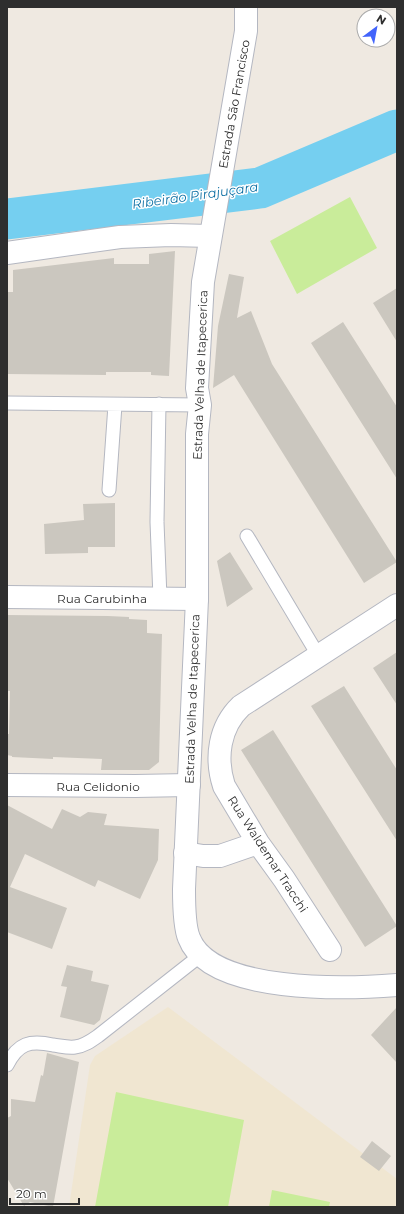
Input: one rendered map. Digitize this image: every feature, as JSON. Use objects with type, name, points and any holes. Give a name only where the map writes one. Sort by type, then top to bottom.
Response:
[{"type":"main road","name":"Estrada São Francisco","points":[[210,236],[235,102],[246,31],[246,7]]},
{"type":"main road","points":[[7,253],[120,237],[171,235],[210,236]]},
{"type":"main road","name":"Estrada Velha de Itapecerica","points":[[210,236],[203,282],[197,388],[200,405],[197,434],[197,599],[184,890],[185,919],[188,938],[201,956],[224,971],[274,983],[306,986],[351,987],[397,985]]},
{"type":"main road","name":"Rua Carubinha","points":[[7,597],[197,599]]},
{"type":"main road","name":"Rua Waldemar Tracchi","points":[[330,950],[258,842],[224,786],[221,775],[219,752],[226,724],[233,713],[240,706],[397,605]]},
{"type":"main road","name":"Rua Celidonio","points":[[7,785],[189,785]]},
{"type":"main road","points":[[185,853],[203,856],[220,856],[258,842]]},
{"type":"lane","points":[[7,403],[200,405]]},
{"type":"lane","points":[[159,404],[157,522],[160,598]]},
{"type":"lane","points":[[109,490],[115,405]]},
{"type":"lane","points":[[247,536],[318,655]]},
{"type":"lane","points":[[7,1065],[12,1056],[21,1046],[33,1042],[66,1047],[75,1047],[85,1044],[98,1036],[201,956]]},
{"type":"shaded area","points":[[168,1007],[397,1179],[397,1207],[69,1207],[90,1065],[95,1056]]},
{"type":"green space","points":[[350,197],[377,248],[297,294],[270,241]]},
{"type":"green space","points":[[116,1092],[244,1120],[228,1207],[95,1207]]},
{"type":"green space","points":[[272,1190],[330,1202],[329,1207],[269,1207]]},
{"type":"building","points":[[175,251],[169,376],[151,375],[151,372],[106,372],[106,375],[7,374],[7,292],[13,292],[13,270],[114,258],[114,264],[149,264],[149,254]]},
{"type":"building","points":[[229,274],[244,277],[237,318],[251,311],[272,364],[397,562],[364,583],[234,375],[213,388],[218,326]]},
{"type":"building","points":[[397,288],[397,342],[373,303]]},
{"type":"building","points":[[343,322],[397,407],[397,479],[311,343]]},
{"type":"building","points":[[115,503],[115,547],[88,547],[88,553],[45,554],[44,524],[84,520],[83,504]]},
{"type":"building","points":[[230,552],[253,589],[227,607],[217,561]]},
{"type":"building","points":[[7,615],[129,617],[129,619],[147,620],[147,633],[162,634],[159,762],[149,770],[101,770],[102,759],[53,757],[53,759],[12,757],[7,755],[10,691],[7,691]]},
{"type":"building","points":[[397,652],[397,705],[373,668]]},
{"type":"building","points":[[344,686],[397,770],[397,841],[311,706]]},
{"type":"building","points":[[273,730],[397,926],[365,947],[241,750]]},
{"type":"building","points":[[7,805],[52,829],[62,809],[80,817],[88,812],[107,814],[104,825],[159,829],[158,860],[140,899],[98,880],[95,887],[25,854],[10,887],[67,908],[52,949],[7,932]]},
{"type":"building","points":[[67,965],[93,971],[91,981],[109,985],[100,1020],[94,1025],[60,1017],[67,987],[61,986]]},
{"type":"building","points":[[397,1007],[397,1063],[371,1035]]},
{"type":"building","points":[[47,1053],[79,1062],[53,1207],[30,1202],[24,1206],[7,1178],[7,1118],[11,1116],[11,1099],[35,1102],[41,1075],[43,1076]]},
{"type":"building","points":[[372,1141],[391,1156],[379,1171],[360,1157]]},
{"type":"waterway","name":"Ribeirão Pirajuçara","points":[[7,219],[260,188],[397,130]]}]
